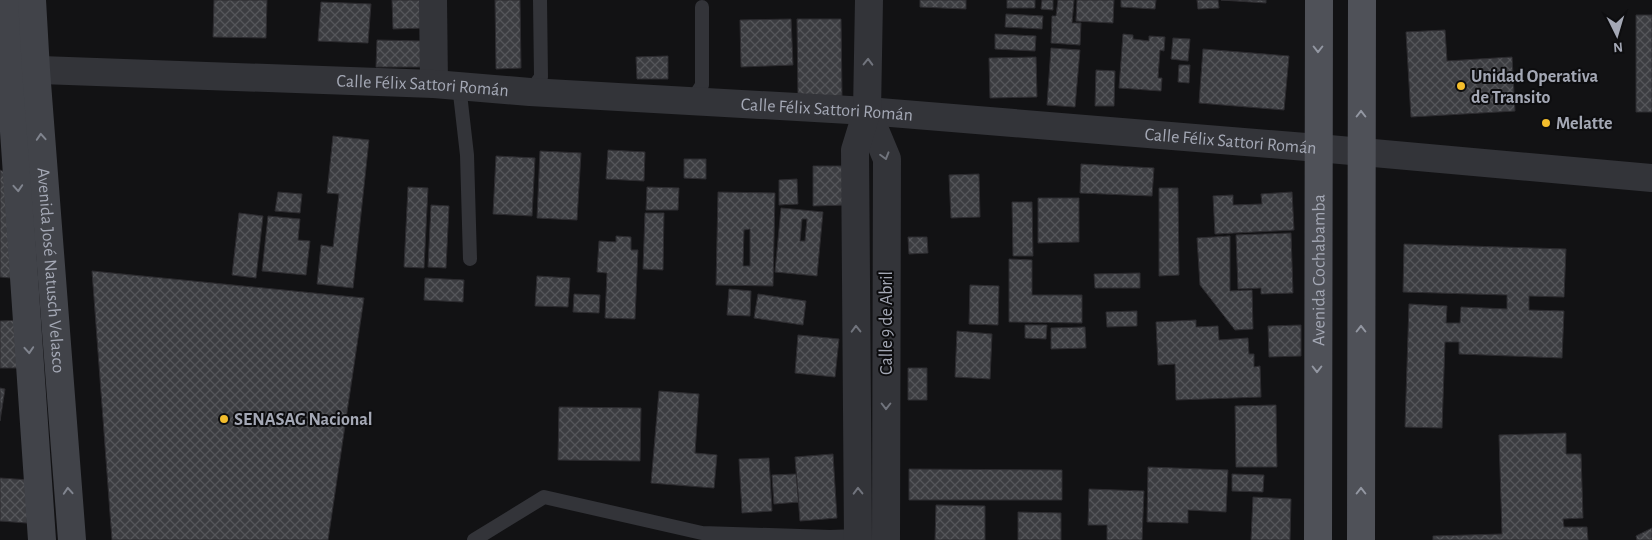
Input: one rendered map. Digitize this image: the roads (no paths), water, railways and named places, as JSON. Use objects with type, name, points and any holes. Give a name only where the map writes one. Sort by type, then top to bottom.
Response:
[{"type":"main road","name":"Avenida José Natusch Velasco","points":[[5,0],[72,540]]},
{"type":"main road","name":"Avenida José Natusch Velasco","points":[[32,0],[15,69],[42,540]]},
{"type":"main road","name":"Avenida Cochabamba","points":[[1318,0],[1318,540]]},
{"type":"main road","points":[[1361,540],[1362,0]]},
{"type":"street","points":[[433,0],[446,84]]},
{"type":"street","name":"Calle 9 de Abril","points":[[858,538],[855,150],[867,111],[869,0]]},
{"type":"street","name":"Calle Félix Sattori Román","points":[[15,69],[446,84],[530,92],[867,111],[1652,178]]},
{"type":"street","name":"Calle 9 de Abril","points":[[867,111],[887,159],[886,540]]},
{"type":"lane","points":[[530,92],[541,77],[540,0]]},
{"type":"lane","points":[[691,102],[702,86],[702,7]]},
{"type":"lane","points":[[446,84],[467,155],[470,259]]},
{"type":"lane","points":[[474,540],[544,497],[702,534],[858,538]]},
{"type":"place","name":"Unidad Operativa de Transito","points":[[1461,86]]},
{"type":"place","name":"Melatte","points":[[1546,123]]},
{"type":"place","name":"SENASAG Nacional","points":[[224,419]]}]
